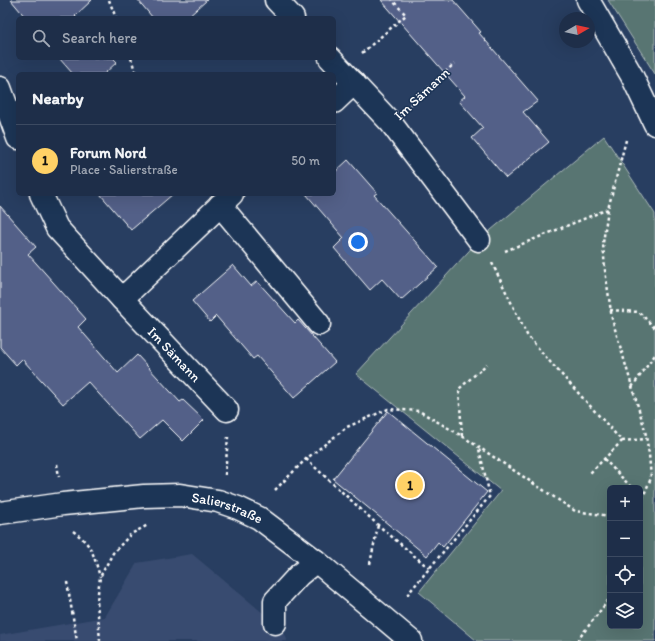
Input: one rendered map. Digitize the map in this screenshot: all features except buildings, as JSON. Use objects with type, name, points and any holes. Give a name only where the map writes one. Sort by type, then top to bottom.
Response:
[{"type":"street","points":[[276,0],[291,16]]},
{"type":"street","points":[[588,0],[632,76],[655,124]]},
{"type":"street","name":"Im Sämann","points":[[332,60],[391,123],[484,248]]},
{"type":"street","points":[[336,100],[354,83]]},
{"type":"street","points":[[0,88],[16,132]]},
{"type":"street","name":"Im Sämann","points":[[42,196],[57,228],[227,410]]},
{"type":"street","points":[[122,299],[226,199],[318,324]]},
{"type":"street","name":"Salierstraße","points":[[0,513],[63,504],[144,496],[180,495],[218,501],[259,518],[316,561],[411,641]]},
{"type":"street","points":[[276,623],[275,602],[299,575],[316,561]]},
{"type":"path","points":[[109,0],[115,16]]},
{"type":"path","points":[[361,54],[406,15],[392,0]]},
{"type":"path","points":[[131,60],[135,72]]},
{"type":"path","name":"Im Sämann","points":[[391,123],[454,64]]},
{"type":"path","points":[[626,140],[608,209],[603,242],[610,310],[647,439],[651,478],[643,494]]},
{"type":"path","points":[[608,209],[484,248],[527,335],[622,441]]},
{"type":"path","points":[[610,310],[639,312],[655,328]]},
{"type":"path","points":[[632,388],[655,355]]},
{"type":"path","points":[[462,436],[459,389],[487,364]]},
{"type":"path","points":[[274,490],[306,459],[347,427],[388,409],[419,411],[462,436],[575,511],[607,516]]},
{"type":"path","points":[[218,501],[225,477],[228,440],[227,410]]},
{"type":"path","points":[[589,474],[622,441],[647,439]]},
{"type":"path","points":[[407,594],[490,496],[479,448]]},
{"type":"path","points":[[306,459],[378,525],[430,568]]},
{"type":"path","points":[[604,459],[629,485]]},
{"type":"path","points":[[63,504],[68,527],[82,538],[93,550],[100,577],[97,601],[100,641]]},
{"type":"path","points":[[100,577],[113,554],[131,534],[154,521]]},
{"type":"path","points":[[370,564],[378,525]]},
{"type":"path","points":[[67,582],[77,641]]},
{"type":"path","points":[[577,641],[607,602]]},
{"type":"shaded area","points":[[192,554],[275,623],[286,636],[287,641],[0,641],[0,635],[105,617],[137,563]]},
{"type":"green space","points":[[608,0],[655,0],[655,74]]},
{"type":"green space","points":[[604,136],[655,214],[655,641],[477,641],[419,592],[501,491],[356,374],[479,240]]},
{"type":"place","name":"Forum Nord","points":[[410,485]]}]
